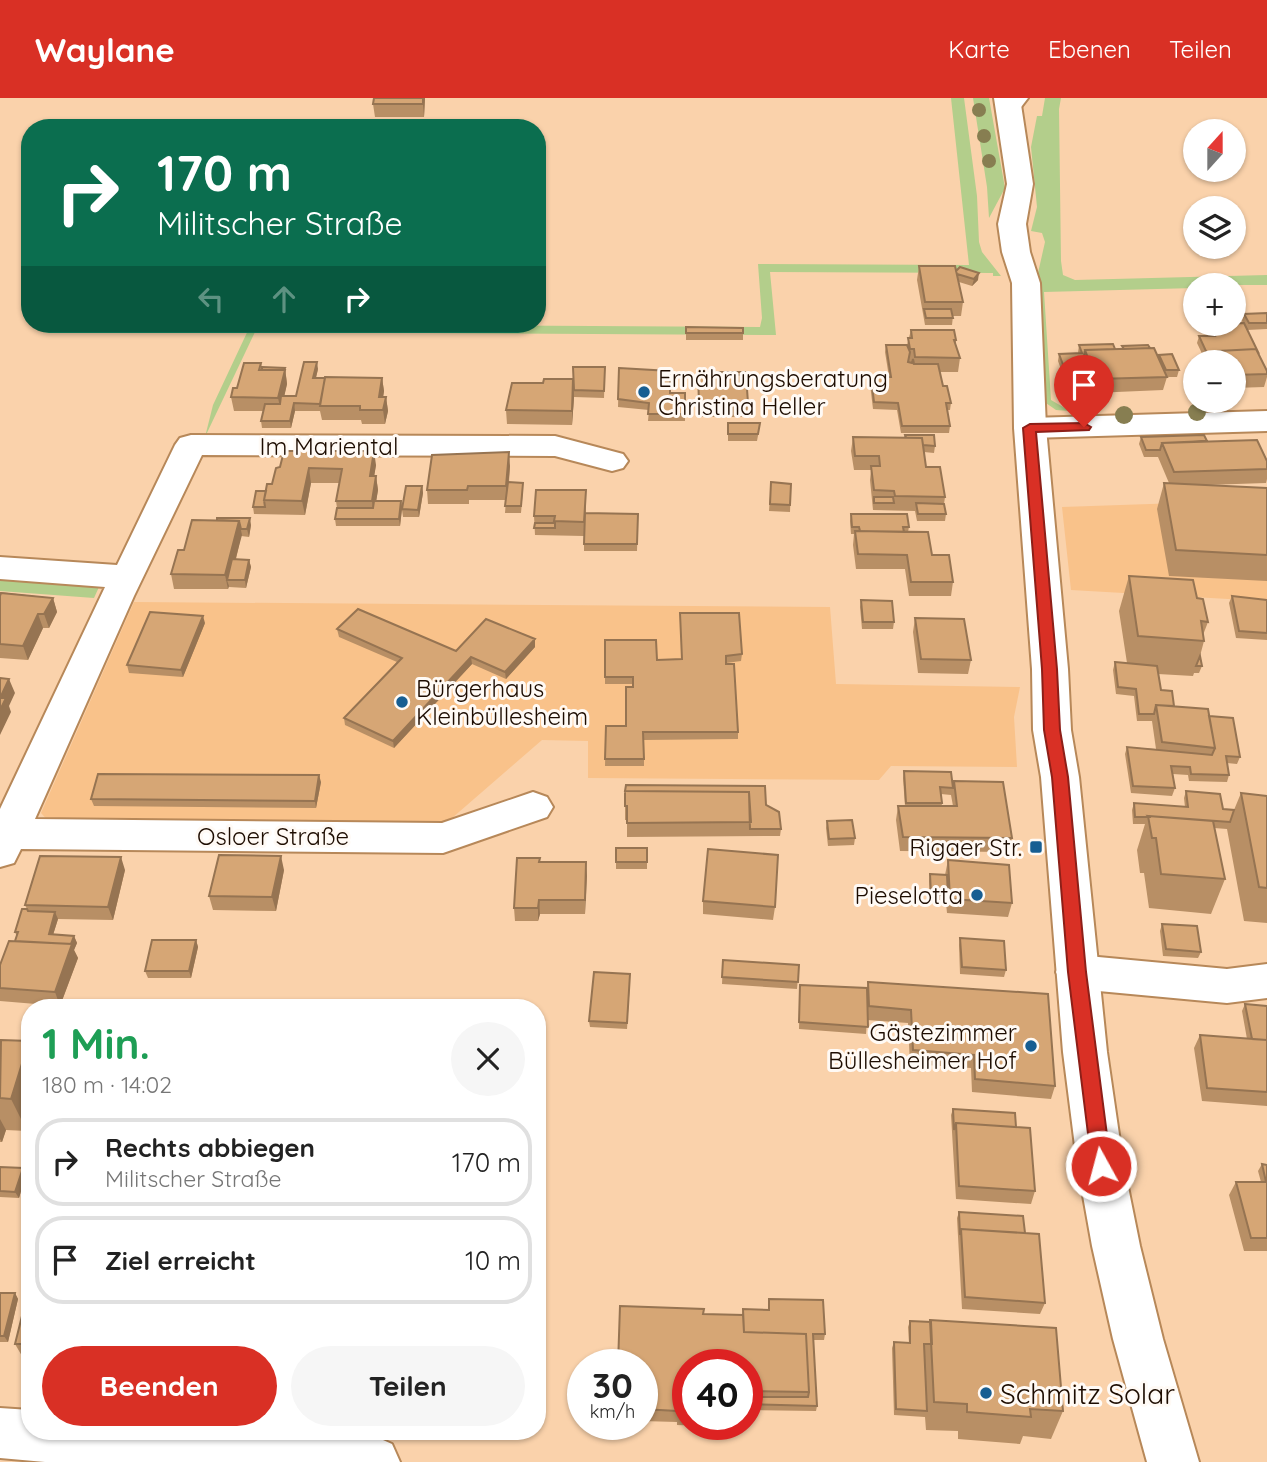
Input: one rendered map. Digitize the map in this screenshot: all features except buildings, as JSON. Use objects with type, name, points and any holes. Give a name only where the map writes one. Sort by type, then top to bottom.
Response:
[{"type":"street","points":[[1010,101],[1020,184],[1012,224],[1013,242],[1026,284],[1030,428],[1050,669],[1052,730],[1060,777],[1077,972],[1110,1215],[1139,1339],[1173,1462]]},
{"type":"street","points":[[1030,428],[1267,421]]},
{"type":"street","name":"Im Mariental","points":[[4,843],[191,445],[555,446],[612,461]]},
{"type":"street","points":[[0,568],[127,577]]},
{"type":"street","name":"Osloer Straße","points":[[4,843],[443,838],[533,807]]},
{"type":"street","points":[[1077,972],[1227,986],[1267,981]]},
{"type":"street","points":[[0,1433],[21,1435]]},
{"type":"street","points":[[90,1440],[373,1462]]},
{"type":"shaded area","points":[[1267,500],[1267,607],[1263,601],[1071,590],[1062,507]]},
{"type":"shaded area","points":[[134,602],[830,607],[836,684],[1020,687],[1014,717],[1017,767],[891,766],[879,780],[588,778],[588,741],[542,740],[444,825],[51,824],[41,813]]},
{"type":"green space","points":[[951,98],[964,98],[977,196],[979,242],[982,252],[1001,276],[993,276],[993,273],[770,272],[776,335],[429,333],[546,333],[546,326],[760,327],[762,318],[758,264],[969,265]]},
{"type":"green space","points":[[973,98],[989,98],[1005,188],[989,218],[987,187]]},
{"type":"green space","points":[[1045,98],[1061,98],[1059,109],[1063,275],[1075,280],[1183,277],[1183,288],[1044,292],[1051,400],[1070,411],[1056,410],[1043,401],[1038,273],[1045,242],[1042,233],[1031,231],[1037,207],[1031,147],[1037,116],[1042,116]]},
{"type":"green space","points":[[1267,275],[1267,285],[1246,285],[1246,276]]},
{"type":"green space","points":[[247,333],[255,333],[205,437],[213,405]]},
{"type":"green space","points":[[0,575],[99,587],[94,598],[0,591]]},
{"type":"place","name":"Ernährungsberatung Christina Heller","points":[[644,392]]},
{"type":"place","name":"Bürgerhaus Kleinbüllesheim","points":[[402,702]]},
{"type":"place","name":"Rigaer Str.","points":[[1036,847]]},
{"type":"place","name":"Pieselotta","points":[[977,895]]},
{"type":"place","name":"Gästezimmer Büllesheimer Hof","points":[[1031,1046]]},
{"type":"place","name":"Schmitz Solar","points":[[986,1393]]},
{"type":"route","points":[[1084,427],[1030,428],[1050,669],[1052,730],[1060,777],[1077,972],[1101,1166]]}]
